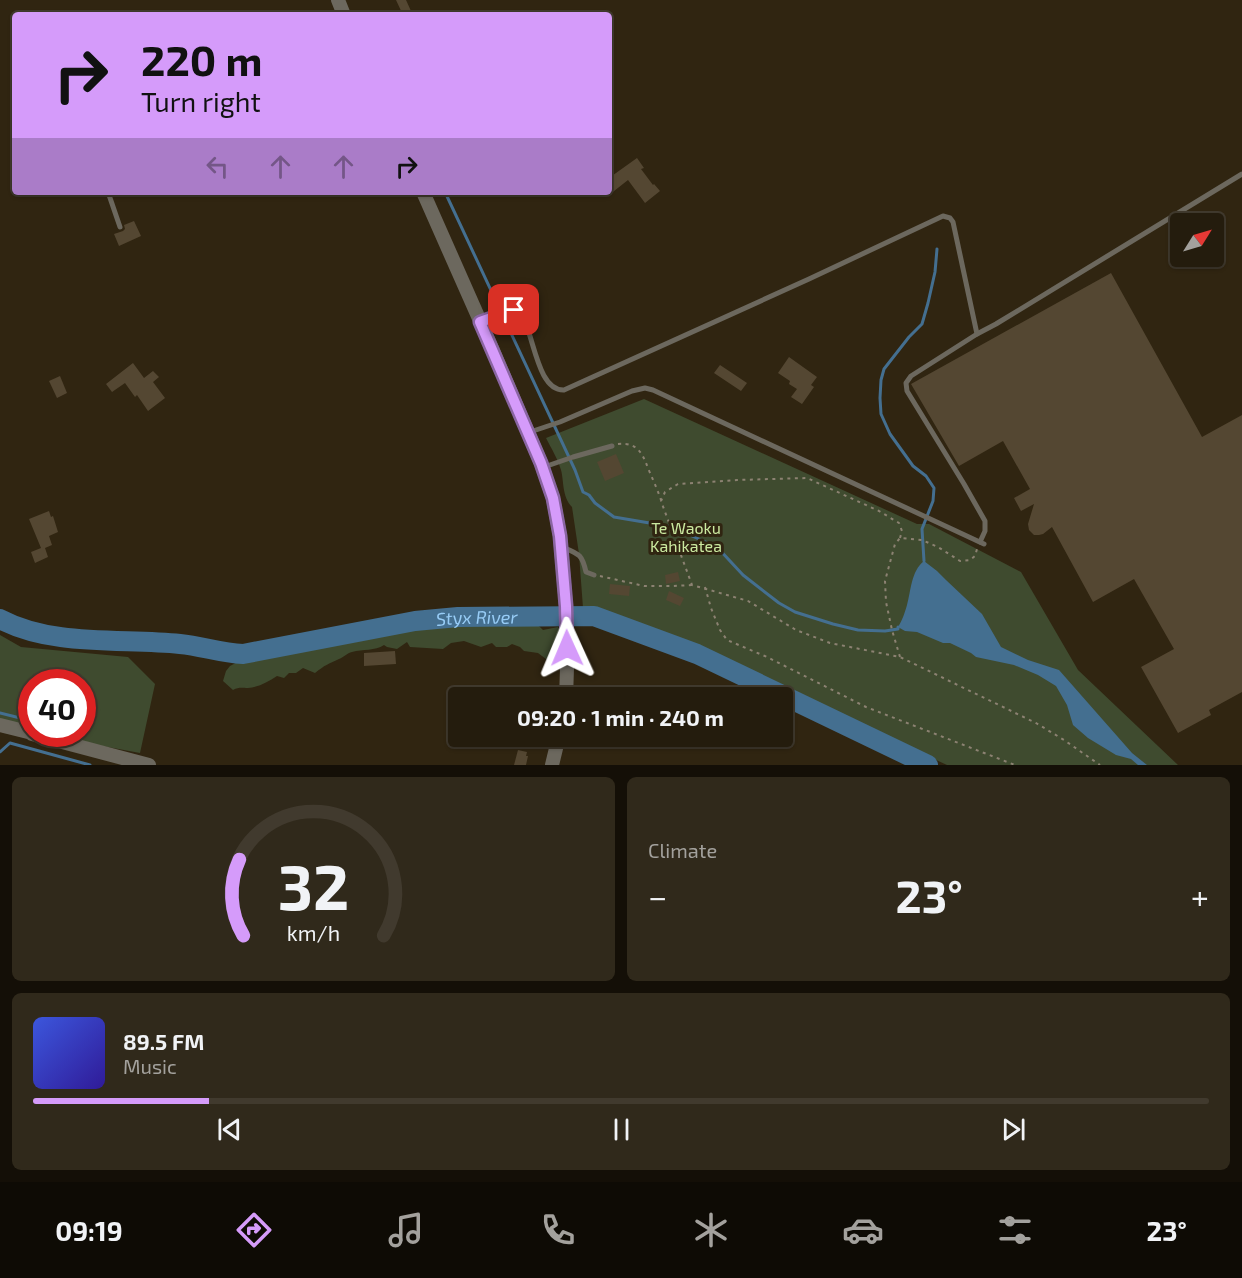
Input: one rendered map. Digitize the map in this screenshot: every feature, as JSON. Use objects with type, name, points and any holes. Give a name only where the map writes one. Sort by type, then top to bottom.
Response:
[{"type":"street","points":[[424,195],[543,467],[553,498],[561,547],[566,606],[566,687]]},
{"type":"street","points":[[0,725],[18,730]]},
{"type":"street","points":[[81,747],[149,765]]},
{"type":"street","points":[[552,765],[556,747]]},
{"type":"lane","points":[[528,433],[632,391],[645,388],[982,543],[985,521],[912,401],[906,383],[911,375],[1242,174]]},
{"type":"lane","points":[[109,195],[120,227]]},
{"type":"lane","points":[[480,322],[518,310],[524,317],[547,382],[555,388],[564,390],[943,216],[950,218],[953,222],[977,334]]},
{"type":"lane","points":[[543,467],[612,446]]},
{"type":"lane","points":[[561,547],[578,553],[586,572],[594,575]]},
{"type":"path","points":[[612,446],[629,444],[643,455],[692,585]]},
{"type":"path","points":[[661,501],[665,492],[678,484],[807,478],[879,511],[899,523],[902,531],[895,544],[885,580],[886,603],[900,657]]},
{"type":"path","points":[[900,538],[922,540],[960,561],[970,560],[975,556],[982,543]]},
{"type":"path","points":[[594,575],[644,586],[705,587],[748,601],[796,630],[830,643],[900,657],[1036,723],[1100,765]]},
{"type":"path","points":[[705,587],[720,630],[727,640],[767,657],[866,707],[1015,765]]},
{"type":"green space","name":"Te Waoku Kahikatea","points":[[644,399],[917,524],[929,524],[1021,572],[1078,670],[1178,765],[947,765],[793,698],[793,687],[768,687],[583,608],[579,554],[572,507],[565,494],[560,466],[546,438]]},
{"type":"green space","points":[[473,613],[490,613],[507,620],[528,620],[543,630],[558,627],[561,632],[553,660],[546,659],[538,653],[524,651],[512,644],[507,647],[496,647],[492,643],[481,647],[464,641],[451,643],[443,649],[410,647],[407,642],[397,649],[384,645],[356,651],[315,673],[303,668],[296,673],[289,673],[284,678],[277,676],[252,687],[233,690],[223,681],[230,666],[245,658],[253,648],[259,646],[272,652],[275,651],[278,640],[299,634],[303,640],[310,638],[327,642],[386,634],[394,626],[405,623],[417,624],[443,614],[459,623]]},
{"type":"green space","points":[[0,635],[21,647],[128,657],[155,684],[140,753],[96,745],[96,669],[18,669],[18,724],[0,719]]},
{"type":"water","points":[[924,561],[982,614],[1001,647],[1028,660],[1059,670],[1132,753],[1147,765],[1138,765],[1131,759],[1116,755],[1088,738],[1073,725],[1067,705],[1056,686],[1038,675],[1014,665],[976,657],[950,643],[943,643],[898,627],[906,608],[916,570]]},
{"type":"building","points":[[396,0],[406,0],[411,11],[402,12]]},
{"type":"building","points":[[637,158],[644,168],[641,169],[660,191],[645,203],[628,180],[612,193],[612,176]]},
{"type":"building","points":[[134,221],[141,236],[119,246],[114,234],[123,231],[124,225]]},
{"type":"building","points":[[1111,273],[1202,437],[1242,415],[1242,692],[1209,710],[1211,715],[1178,733],[1141,667],[1174,649],[1134,579],[1093,602],[1052,527],[1039,535],[1034,535],[1029,530],[1028,524],[1034,504],[1021,511],[1014,498],[1030,489],[1003,441],[959,466],[911,384]]},
{"type":"building","points":[[789,357],[817,377],[811,385],[814,387],[802,404],[791,397],[797,389],[778,373]]},
{"type":"building","points":[[133,363],[144,378],[153,371],[159,377],[153,382],[165,398],[148,411],[125,383],[112,392],[106,384]]},
{"type":"building","points":[[720,365],[747,383],[741,391],[714,373]]},
{"type":"building","points":[[60,376],[67,393],[57,398],[49,381]]},
{"type":"building","points":[[616,454],[624,473],[605,481],[597,462]]},
{"type":"building","points":[[49,511],[58,532],[49,536],[52,545],[45,548],[48,557],[35,563],[31,552],[41,548],[29,519]]},
{"type":"building","points":[[678,572],[680,581],[666,584],[665,575]]},
{"type":"building","points":[[610,584],[630,586],[629,596],[609,594]]},
{"type":"building","points":[[669,591],[684,598],[680,606],[666,600]]},
{"type":"building","points":[[395,651],[396,664],[364,666],[364,653]]},
{"type":"building","points":[[518,750],[527,752],[526,765],[514,765]]},
{"type":"waterway","points":[[446,195],[575,470],[583,492],[614,517],[685,529],[692,536],[717,547],[743,575],[779,603],[795,612],[858,630],[885,631],[898,629],[898,627]]},
{"type":"waterway","points":[[924,561],[922,529],[933,501],[934,488],[926,476],[913,466],[890,434],[881,414],[880,398],[884,369],[922,324],[935,272],[937,249]]},
{"type":"waterway","name":"Styx River","points":[[0,619],[21,628],[65,638],[158,642],[243,654],[415,621],[458,617],[594,616],[697,654],[928,765]]},
{"type":"waterway","points":[[0,713],[18,718]]},
{"type":"waterway","points":[[0,752],[10,743],[90,765]]},
{"type":"route","points":[[514,310],[480,322],[541,463],[553,498],[560,536],[567,648]]}]
